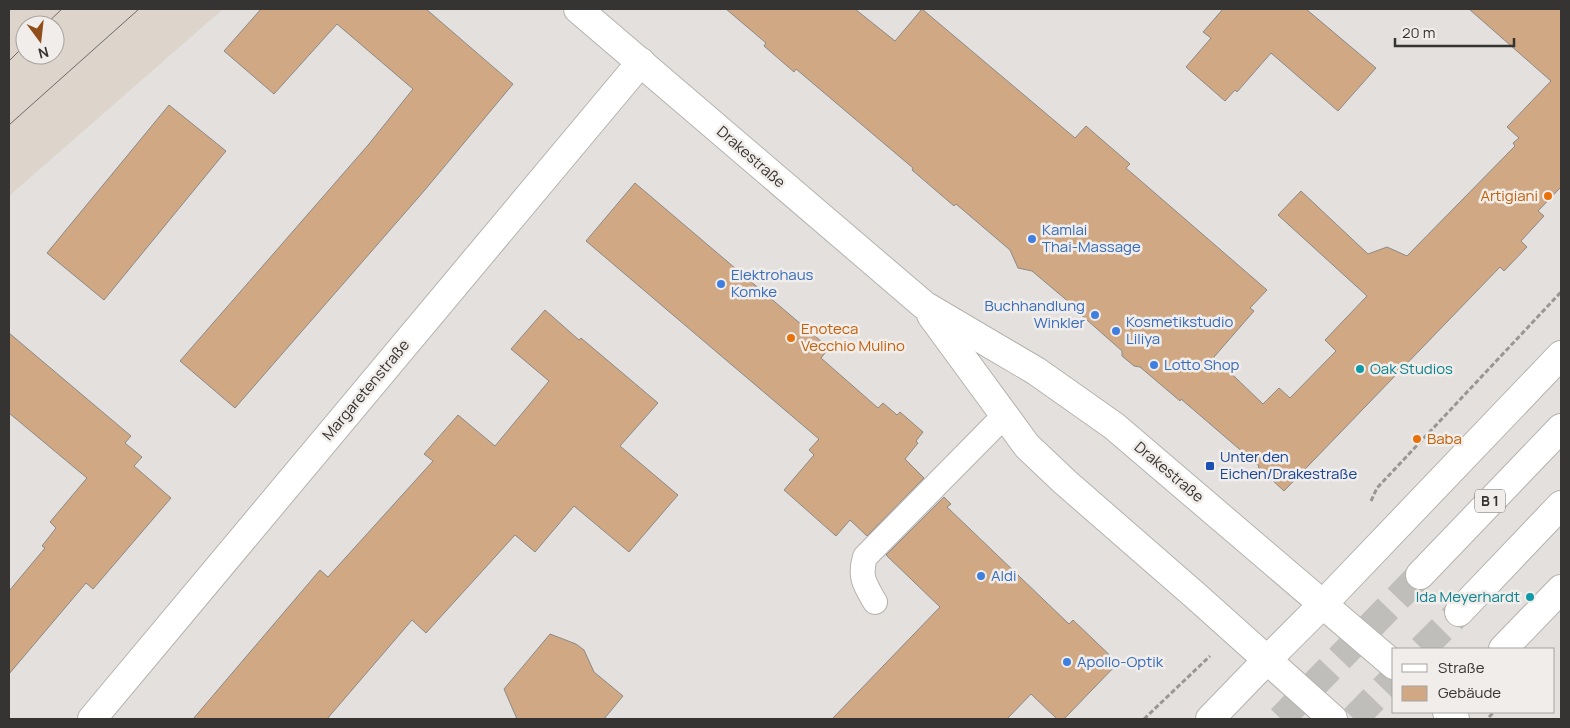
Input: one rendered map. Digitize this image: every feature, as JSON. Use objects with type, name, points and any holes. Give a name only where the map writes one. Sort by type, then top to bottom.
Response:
[{"type":"main road","name":"Drakestraße","points":[[578,9],[924,306],[1036,371],[1114,426],[1392,663]]},
{"type":"main road","name":"Margaretenstraße","points":[[92,719],[641,62]]},
{"type":"main road","name":"Drakestraße","points":[[924,306],[1027,446],[1065,482],[1333,719]]},
{"type":"main road","points":[[1210,719],[1323,604],[1561,355]]},
{"type":"main road","name":"B 1","points":[[1420,575],[1561,428]]},
{"type":"main road","points":[[1459,612],[1561,505]]},
{"type":"main road","points":[[1504,648],[1561,589]]},
{"type":"lane","points":[[875,602],[863,581],[862,568],[865,557],[1005,415]]},
{"type":"path","points":[[1367,509],[1377,488],[1561,292]]},
{"type":"path","points":[[1144,719],[1186,678]]},
{"type":"shaded area","points":[[9,9],[223,9],[9,196]]},
{"type":"building","points":[[261,9],[426,9],[513,84],[424,191],[235,408],[180,361],[369,144],[413,89],[337,24],[274,94],[224,51]]},
{"type":"building","points":[[726,9],[855,9],[895,41],[922,9],[1075,138],[1086,126],[1130,164],[1126,168],[1267,290],[1250,308],[1254,311],[1214,357],[1263,404],[1279,388],[1290,398],[1336,351],[1325,340],[1367,296],[1278,215],[1301,191],[1368,254],[1387,247],[1407,256],[1515,146],[1513,143],[1519,138],[1507,127],[1551,81],[1469,9],[1561,9],[1561,187],[1538,211],[1544,216],[1521,241],[1527,247],[1504,271],[1500,267],[1284,491],[1259,466],[1181,399],[1180,401],[1140,367],[1134,366],[1122,356],[1122,351],[1032,271],[1018,268],[1010,250],[956,204],[954,206],[912,170],[913,168],[796,69],[794,72],[764,46],[766,43]]},
{"type":"building","points":[[1223,9],[1306,9],[1376,68],[1338,111],[1271,53],[1237,92],[1235,90],[1225,101],[1186,67],[1211,38],[1203,32]]},
{"type":"building","points":[[169,105],[226,151],[104,300],[47,253]]},
{"type":"building","points":[[635,183],[829,348],[821,358],[878,408],[883,403],[897,415],[900,412],[923,432],[916,441],[918,443],[905,459],[924,478],[867,536],[850,520],[836,536],[784,490],[814,455],[809,450],[819,439],[586,241]]},
{"type":"building","points":[[545,310],[579,340],[581,338],[658,403],[620,446],[678,495],[629,552],[574,506],[535,552],[515,535],[426,633],[412,620],[327,719],[193,719],[320,570],[328,577],[433,461],[424,454],[458,415],[495,446],[549,381],[511,349]]},
{"type":"building","points":[[9,333],[131,436],[125,443],[142,457],[134,466],[171,498],[93,589],[86,583],[9,674],[9,591],[45,548],[42,546],[56,528],[50,522],[87,478],[9,413]]},
{"type":"building","points":[[944,497],[951,504],[947,507],[1069,624],[1073,620],[1118,663],[1064,719],[1057,719],[1031,694],[1007,719],[832,719],[940,607],[886,555]]},
{"type":"building","points":[[550,634],[576,644],[584,650],[594,672],[623,696],[604,719],[517,719],[504,689]]},
{"type":"tunnel","points":[[1281,719],[1420,575]]},
{"type":"tunnel","points":[[1423,648],[1459,612]]},
{"type":"tunnel","points":[[1354,719],[1392,680]]},
{"type":"tram line","points":[[56,15],[62,9]]},
{"type":"tram line","points":[[9,125],[139,9]]},
{"type":"tram line","points":[[9,61],[15,55]]},
{"type":"place","name":"Artigiani","points":[[1548,196]]},
{"type":"place","name":"Kamlai Thai-Massage","points":[[1032,239]]},
{"type":"place","name":"Elektrohaus Komke","points":[[721,284]]},
{"type":"place","name":"Buchhandlung Winkler","points":[[1095,315]]},
{"type":"place","name":"Kosmetikstudio Liliya","points":[[1116,331]]},
{"type":"place","name":"Enoteca Vecchio Mulino","points":[[791,338]]},
{"type":"place","name":"Lotto Shop","points":[[1154,365]]},
{"type":"place","name":"Oak Studios","points":[[1360,369]]},
{"type":"place","name":"Baba","points":[[1417,439]]},
{"type":"place","name":"Unter den Eichen/Drakestraße","points":[[1210,466]]},
{"type":"place","name":"Aldi","points":[[981,576]]},
{"type":"place","name":"Ida Meyerhardt","points":[[1530,597]]},
{"type":"place","name":"Apollo-Optik","points":[[1067,662]]}]
